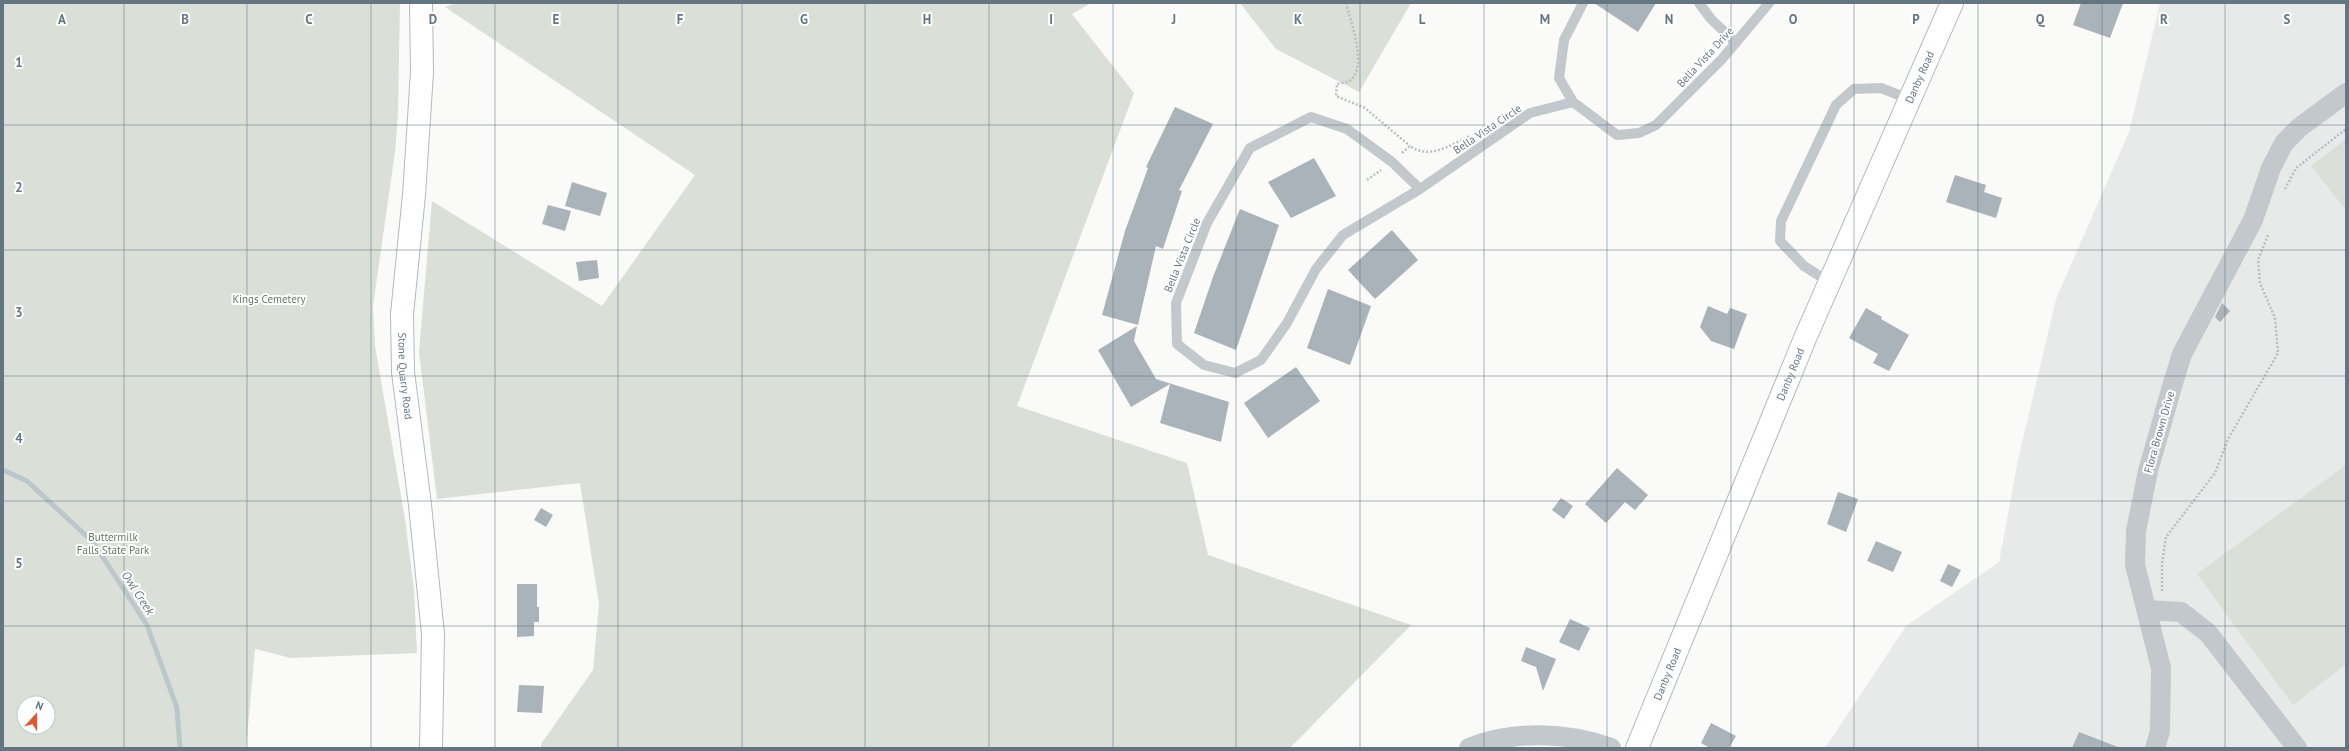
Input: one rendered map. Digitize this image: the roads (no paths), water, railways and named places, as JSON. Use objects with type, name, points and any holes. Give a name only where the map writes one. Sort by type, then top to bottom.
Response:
[{"type":"main road","name":"Stone Quarry Road","points":[[421,3],[422,72],[414,195],[402,314],[403,372],[420,505],[433,634],[431,748]]},
{"type":"main road","name":"Danby Road","points":[[1637,748],[1829,282],[1952,3]]},
{"type":"street","name":"Flora Brown Drive","points":[[2155,748],[2160,731],[2161,668],[2155,611],[2135,565],[2136,531],[2148,471],[2182,354],[2253,220],[2271,168],[2284,143],[2300,126],[2346,93]]},
{"type":"street","points":[[2155,611],[2181,612],[2208,633],[2297,748]]},
{"type":"street","points":[[1469,748],[1490,741],[1524,736],[1580,740],[1611,748]]},
{"type":"lane","points":[[1573,102],[1559,78],[1564,40],[1583,3]]},
{"type":"lane","points":[[1699,3],[1711,19],[1736,43]]},
{"type":"lane","name":"Bella Vista Drive","points":[[1573,102],[1617,134],[1639,134],[1656,125],[1736,43],[1769,3]]},
{"type":"lane","points":[[1829,282],[1804,266],[1780,241],[1781,221],[1836,105],[1854,88],[1881,88],[1909,99]]},
{"type":"lane","name":"Bella Vista Circle","points":[[1420,189],[1392,162],[1347,129],[1311,117],[1250,148],[1207,223],[1176,303],[1177,344],[1204,365],[1235,373],[1261,360],[1287,323],[1316,269],[1343,235],[1420,189],[1530,113],[1573,102]]},
{"type":"waterway","name":"Owl Creek","points":[[3,470],[27,481],[93,542],[147,625],[177,708],[180,748]]},
{"type":"park label","name":"Kings Cemetery","points":[[269,299]]},
{"type":"park label","name":"Buttermilk Falls State Park","points":[[113,543]]}]
